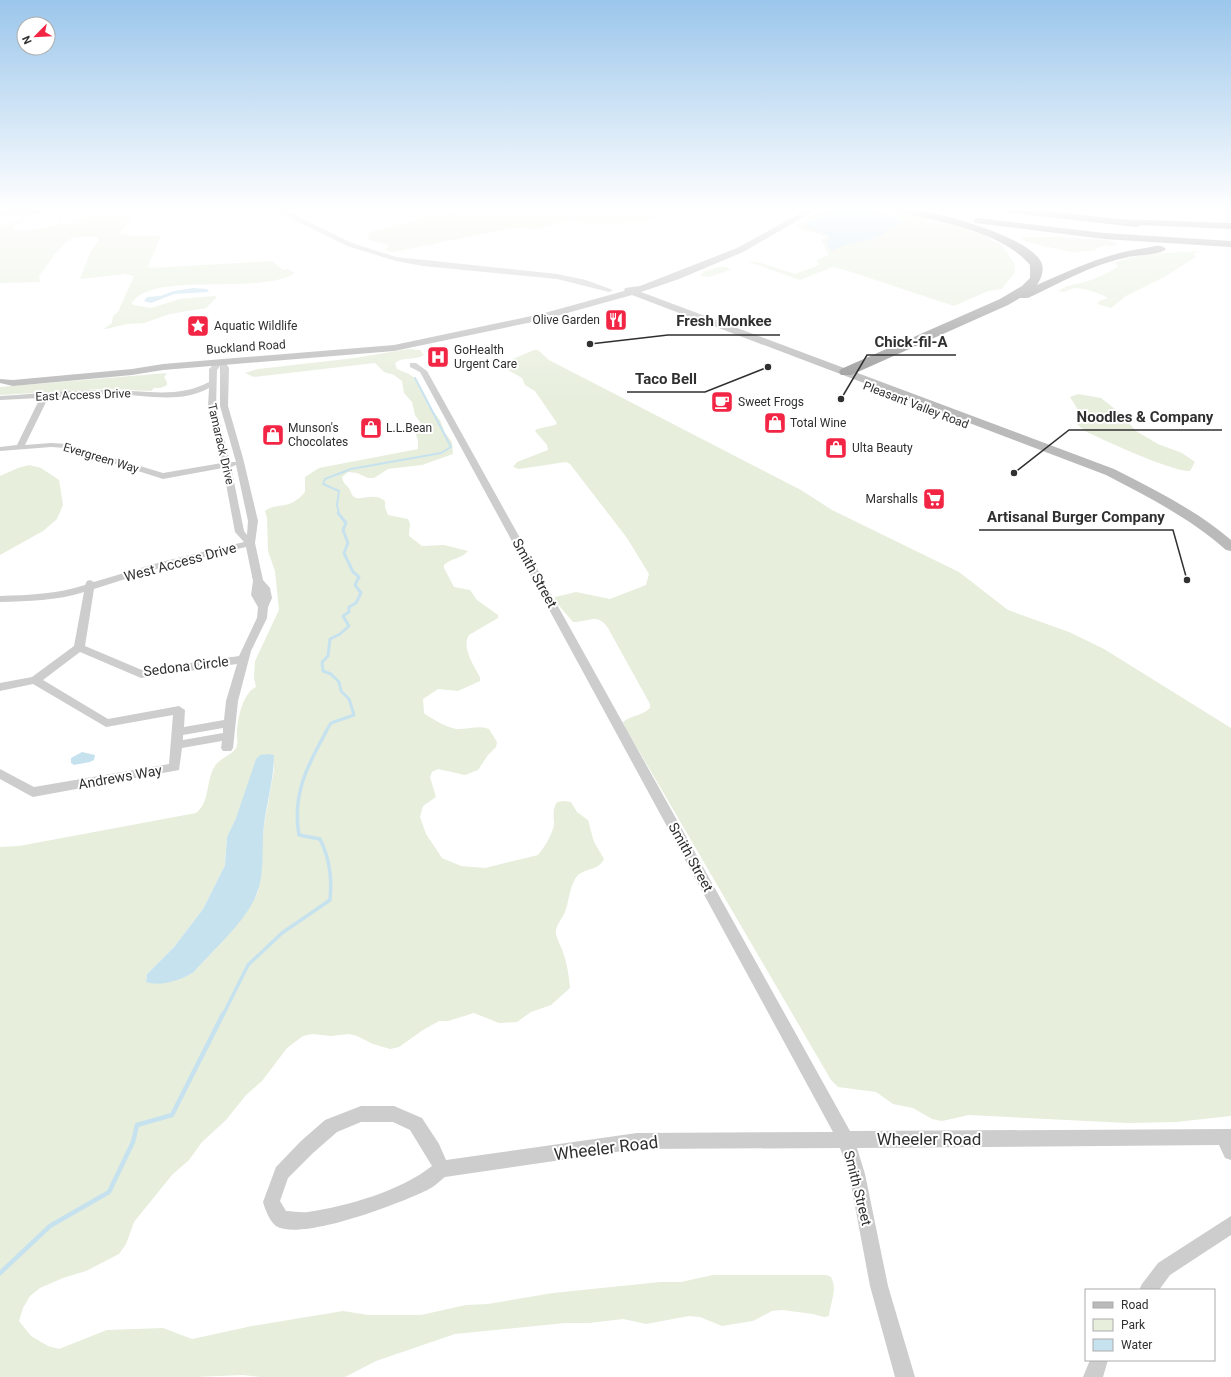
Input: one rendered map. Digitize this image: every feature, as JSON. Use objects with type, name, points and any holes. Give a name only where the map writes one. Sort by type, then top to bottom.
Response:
[{"type":"highway","points":[[1004,302],[1028,287],[1036,277],[1036,273]]},
{"type":"highway","points":[[842,374],[1071,273]]},
{"type":"main road","points":[[616,289],[659,273]]},
{"type":"main road","points":[[616,289],[632,291],[681,273]]},
{"type":"main road","name":"Buckland Road","points":[[2,381],[36,376],[134,367],[148,368],[373,351],[475,328],[548,316],[616,289]]},
{"type":"main road","name":"Pleasant Valley Road","points":[[616,289],[717,330],[842,374],[1134,484],[1185,512],[1231,547]]},
{"type":"main road","name":"Pleasant Valley Road","points":[[632,291],[730,328],[842,374]]},
{"type":"main road","points":[[717,330],[730,328]]},
{"type":"street","points":[[541,273],[616,289]]},
{"type":"street","name":"Tamarack Drive","points":[[221,362],[225,368],[223,392],[224,406],[239,460],[253,527],[250,543],[240,532],[226,463],[212,407],[213,369],[221,362]]},
{"type":"street","name":"Smith Street","points":[[413,365],[423,371],[846,1140],[857,1174],[879,1286],[905,1377]]},
{"type":"street","name":"East Access Drive","points":[[0,398],[107,392],[182,394],[201,390],[212,383]]},
{"type":"street","points":[[20,447],[45,396]]},
{"type":"street","name":"Evergreen Way","points":[[0,449],[51,444],[67,446],[155,473],[170,476],[239,460]]},
{"type":"street","points":[[235,506],[249,503]]},
{"type":"street","points":[[227,748],[228,723],[232,701],[244,659],[262,618],[263,607],[257,600],[255,590],[258,581],[250,543]]},
{"type":"street","name":"West Access Drive","points":[[0,600],[49,597],[164,564],[228,550],[250,543]]},
{"type":"street","points":[[0,687],[35,680],[79,648],[90,585]]},
{"type":"street","name":"West Access Drive","points":[[0,594],[50,592],[90,585]]},
{"type":"street","name":"Sedona Circle","points":[[79,648],[141,674],[244,659]]},
{"type":"street","name":"Andrews Way","points":[[0,773],[32,792],[175,767],[179,710],[106,723],[35,680]]},
{"type":"street","points":[[178,732],[228,723]]},
{"type":"street","points":[[177,745],[228,736]]},
{"type":"street","points":[[361,1114],[394,1114],[416,1124],[433,1150],[442,1169],[425,1182],[365,1207],[306,1221],[281,1219],[271,1202],[282,1173],[307,1147],[331,1126],[361,1114]]},
{"type":"street","points":[[1227,1137],[1231,1152]]},
{"type":"street","name":"Wheeler Road","points":[[442,1169],[637,1141],[1227,1137]]},
{"type":"street","points":[[1149,1289],[1164,1268],[1231,1225]]},
{"type":"street","points":[[1093,1377],[1099,1361]]},
{"type":"green space","points":[[0,273],[41,273],[39,276],[40,282],[0,283]]},
{"type":"green space","points":[[82,273],[294,273],[279,280],[258,283],[183,285],[161,288],[143,293],[132,303],[133,305],[151,308],[180,299],[217,297],[206,308],[170,314],[144,323],[127,324],[106,329],[104,329],[112,323],[113,316],[118,312],[134,276],[124,274],[80,279]]},
{"type":"green space","points":[[702,273],[720,273],[709,277],[701,276]]},
{"type":"green space","points":[[781,273],[817,273],[800,280]]},
{"type":"green space","points":[[855,273],[1014,273],[1002,289],[988,291],[954,306]]},
{"type":"green space","points":[[1106,273],[1170,273],[1126,296],[1111,308],[1097,304],[1099,301],[1108,298],[1101,294],[1077,288],[1064,292],[1059,291],[1069,285],[1088,281]]},
{"type":"green space","points":[[408,349],[420,350],[424,355],[395,363],[397,369],[409,374],[417,380],[425,395],[427,404],[440,420],[445,433],[452,442],[453,454],[422,465],[388,469],[374,478],[368,478],[357,473],[348,472],[342,477],[343,481],[355,498],[380,498],[385,501],[385,507],[388,515],[408,519],[410,524],[409,536],[422,546],[444,545],[468,551],[463,556],[444,565],[444,568],[454,587],[470,590],[477,600],[498,615],[498,618],[469,635],[467,640],[467,651],[480,677],[480,681],[458,691],[438,689],[423,699],[424,713],[454,729],[478,727],[489,729],[497,742],[496,747],[488,755],[478,770],[465,775],[438,769],[432,772],[430,777],[436,797],[423,806],[420,817],[426,834],[442,858],[461,866],[485,868],[538,855],[552,832],[554,824],[554,810],[557,802],[571,802],[577,812],[588,820],[594,842],[604,859],[598,866],[578,875],[575,879],[571,887],[565,912],[556,931],[557,938],[566,961],[570,988],[551,1005],[531,1012],[517,1022],[499,1023],[474,1013],[448,1021],[439,1021],[399,1047],[390,1049],[349,1034],[331,1036],[312,1034],[303,1036],[287,1048],[262,1081],[246,1095],[226,1120],[202,1142],[189,1160],[172,1175],[134,1222],[126,1244],[119,1254],[86,1271],[63,1278],[40,1288],[30,1296],[23,1308],[19,1321],[31,1336],[48,1346],[59,1349],[107,1330],[163,1328],[192,1339],[252,1326],[343,1311],[368,1315],[421,1315],[466,1305],[488,1304],[553,1293],[660,1282],[681,1282],[713,1275],[826,1275],[831,1277],[834,1286],[829,1316],[824,1317],[782,1310],[772,1311],[753,1321],[722,1326],[700,1317],[689,1316],[646,1324],[623,1319],[455,1334],[376,1361],[345,1377],[261,1377],[243,1375],[194,1377],[0,1377],[0,847],[19,846],[196,813],[201,808],[206,797],[210,778],[215,766],[234,751],[237,746],[237,732],[240,712],[248,694],[256,687],[254,678],[255,661],[279,610],[275,571],[268,551],[267,518],[265,511],[270,508],[288,504],[299,498],[305,492],[305,477],[319,468],[418,449],[418,440],[415,432],[422,425],[415,415],[412,402],[404,393],[402,381],[394,375],[384,372],[375,363],[254,377],[245,373],[258,369],[355,358]],"holes":[[[274,755],[274,770],[264,825],[258,892],[252,903],[229,934],[194,972],[183,978],[171,981],[159,983],[146,982],[147,974],[174,947],[203,909],[225,865],[227,837],[236,818]]]},
{"type":"green space","points":[[534,350],[538,350],[549,360],[801,490],[832,510],[959,572],[1008,610],[1069,632],[1104,649],[1231,728],[1231,1116],[1176,1122],[1127,1123],[969,1115],[942,1121],[932,1119],[913,1108],[893,1104],[876,1092],[838,1087],[831,1080],[625,727],[623,722],[647,711],[650,708],[650,704],[608,628],[604,623],[597,619],[573,622],[555,601],[555,597],[576,592],[610,599],[646,585],[649,574],[627,538],[570,464],[566,462],[519,469],[513,467],[517,462],[548,450],[547,445],[535,431],[557,423],[535,391],[525,385],[522,378],[501,366],[501,364]]},
{"type":"green space","points":[[167,373],[164,377],[167,385],[161,388],[154,388],[151,391],[103,389],[0,395],[0,387]]},
{"type":"green space","points":[[1078,394],[1101,398],[1120,413],[1136,431],[1158,444],[1182,453],[1195,462],[1190,471],[1181,470],[1154,461],[1085,431],[1077,424],[1080,413],[1070,397]]},
{"type":"green space","points":[[29,465],[41,468],[59,480],[63,505],[57,519],[43,531],[0,555],[0,476]]},
{"type":"water","points":[[193,288],[207,289],[209,292],[174,294],[151,303],[144,301],[147,297],[160,296],[174,291]]},
{"type":"water","points":[[82,752],[95,755],[94,760],[74,765],[71,763],[71,758]]},
{"type":"water","points":[[260,755],[274,755],[273,773],[263,834],[262,873],[258,891],[254,900],[242,919],[194,972],[171,982],[158,984],[146,982],[147,974],[174,947],[203,909],[225,865],[227,837],[236,818],[256,759]]},
{"type":"waterway","points":[[339,514],[337,505],[339,491],[323,484],[325,479],[351,469],[441,453],[451,447],[415,378]]},
{"type":"waterway","points":[[325,733],[331,723],[354,715],[349,699],[341,691],[339,682],[331,674],[323,671],[322,662],[328,656],[330,639],[340,634],[349,626],[343,616],[349,612],[349,607],[356,603],[361,593],[355,585],[359,577],[353,572],[344,553],[348,543],[343,530],[346,523],[338,513]]},
{"type":"waterway","points":[[223,1015],[248,965],[282,933],[330,900],[330,869],[320,839],[299,835],[297,820],[299,794],[303,781],[307,769],[326,732]]},
{"type":"waterway","points":[[0,1273],[50,1226],[109,1192],[133,1142],[137,1125],[172,1115],[223,1014]]},
{"type":"place","name":"Olive Garden","points":[[616,320]]},
{"type":"place","name":"Aquatic Wildlife","points":[[198,326]]},
{"type":"place","name":"Fresh Monkee","points":[[590,344]]},
{"type":"place","name":"GoHealth Urgent Care","points":[[438,357]]},
{"type":"place","name":"Taco Bell","points":[[768,367]]},
{"type":"place","name":"Chick-fil-A","points":[[841,399]]},
{"type":"place","name":"Sweet Frogs","points":[[722,402]]},
{"type":"place","name":"Total Wine","points":[[775,423]]},
{"type":"place","name":"L.L.Bean","points":[[371,428]]},
{"type":"place","name":"Munson's Chocolates","points":[[273,435]]},
{"type":"place","name":"Ulta Beauty","points":[[836,448]]},
{"type":"place","name":"Noodles & Company","points":[[1014,473]]},
{"type":"place","name":"Marshalls","points":[[934,499]]},
{"type":"place","name":"Artisanal Burger Company","points":[[1187,580]]}]
